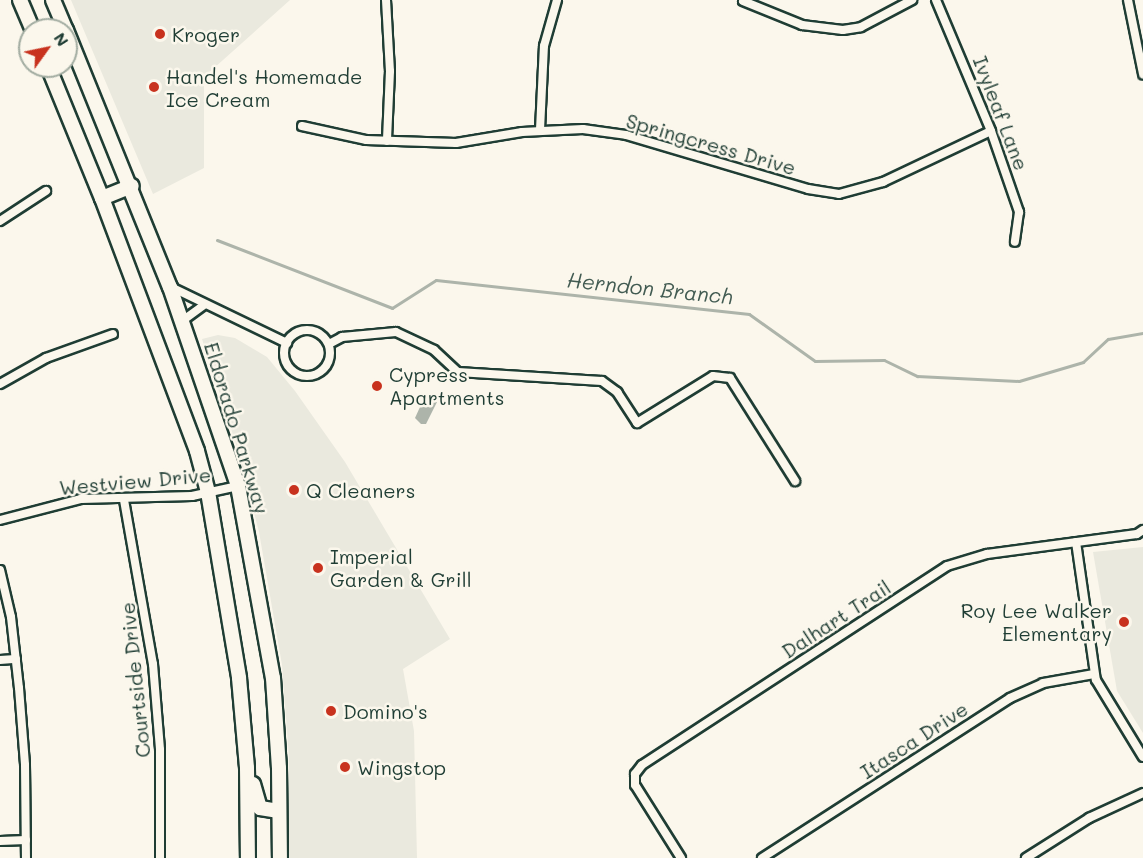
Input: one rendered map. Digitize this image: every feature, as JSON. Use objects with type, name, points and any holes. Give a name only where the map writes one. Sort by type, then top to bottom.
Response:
[{"type":"main road","points":[[20,0],[28,18]]},
{"type":"main road","name":"Eldorado Parkway","points":[[53,0],[61,18]]},
{"type":"main road","name":"Eldorado Parkway","points":[[78,58],[132,186],[170,286],[238,486],[273,678],[280,858]]},
{"type":"main road","points":[[53,78],[102,198],[196,451],[208,492],[231,617],[244,732],[248,858]]},
{"type":"main road","points":[[102,198],[132,186]]},
{"type":"main road","points":[[244,732],[249,742],[255,797],[260,808],[279,811]]},
{"type":"street","points":[[386,0],[390,71],[387,141]]},
{"type":"street","points":[[540,130],[544,46],[557,0]]},
{"type":"street","points":[[743,1],[802,25],[843,30],[861,27],[912,0]]},
{"type":"street","name":"Ivyleaf Lane","points":[[936,0],[991,131],[1019,212],[1015,242]]},
{"type":"street","points":[[1128,0],[1143,74]]},
{"type":"street","name":"Springcress Drive","points":[[302,126],[387,141],[471,143],[540,130],[583,129],[626,135],[808,189],[839,194],[883,182],[991,131]]},
{"type":"street","points":[[0,221],[46,191]]},
{"type":"street","points":[[170,286],[204,305],[287,343]]},
{"type":"street","points":[[182,321],[204,305]]},
{"type":"street","points":[[312,331],[329,344],[326,367],[306,376],[288,364],[287,343],[297,332],[312,331]]},
{"type":"street","points":[[329,344],[342,337],[396,332],[434,350],[458,372],[602,381],[617,392],[637,423],[713,376],[730,378],[795,481]]},
{"type":"street","points":[[0,384],[46,357],[112,334]]},
{"type":"street","name":"Westview Drive","points":[[0,520],[66,502],[124,500],[208,492],[238,486]]},
{"type":"street","name":"Courtside Drive","points":[[124,500],[153,664],[160,750],[160,858]]},
{"type":"street","name":"Dalhart Trail","points":[[681,858],[637,788],[635,774],[642,765],[940,569],[978,556],[1143,530]]},
{"type":"street","points":[[1077,542],[1094,674],[1101,691],[1143,757]]},
{"type":"street","points":[[0,570],[16,659],[25,765],[26,858]]},
{"type":"street","points":[[0,660],[16,659]]},
{"type":"street","name":"Itasca Drive","points":[[762,858],[1010,698],[1042,683],[1094,674]]},
{"type":"street","points":[[1026,858],[1089,818],[1143,793]]},
{"type":"street","points":[[0,841],[26,840]]},
{"type":"shaded area","points":[[71,0],[290,0],[204,77],[204,168],[153,194]]},
{"type":"shaded area","points":[[218,335],[235,338],[267,357],[295,391],[345,462],[450,639],[403,669],[414,731],[417,858],[287,858],[289,758],[282,665],[259,532],[236,444],[202,339]]},
{"type":"shaded area","points":[[425,396],[437,402],[426,424],[421,424],[415,418]]},
{"type":"shaded area","name":"Roy Lee Walker Elementary","points":[[1143,547],[1143,733],[1117,691],[1093,552]]},
{"type":"waterway","name":"Herndon Branch","points":[[217,240],[392,308],[436,280],[749,314],[815,361],[884,360],[917,376],[1019,381],[1083,362],[1108,339],[1143,333]]},
{"type":"place","name":"Kroger","points":[[160,34]]},
{"type":"place","name":"Handel's Homemade Ice Cream","points":[[154,87]]},
{"type":"place","name":"Cypress Apartments","points":[[377,386]]},
{"type":"place","name":"Q Cleaners","points":[[294,490]]},
{"type":"place","name":"Imperial Garden & Grill","points":[[318,568]]},
{"type":"place","name":"Roy Lee Walker Elementary","points":[[1124,622]]},
{"type":"place","name":"Domino's","points":[[331,711]]},
{"type":"place","name":"Wingstop","points":[[345,767]]}]
